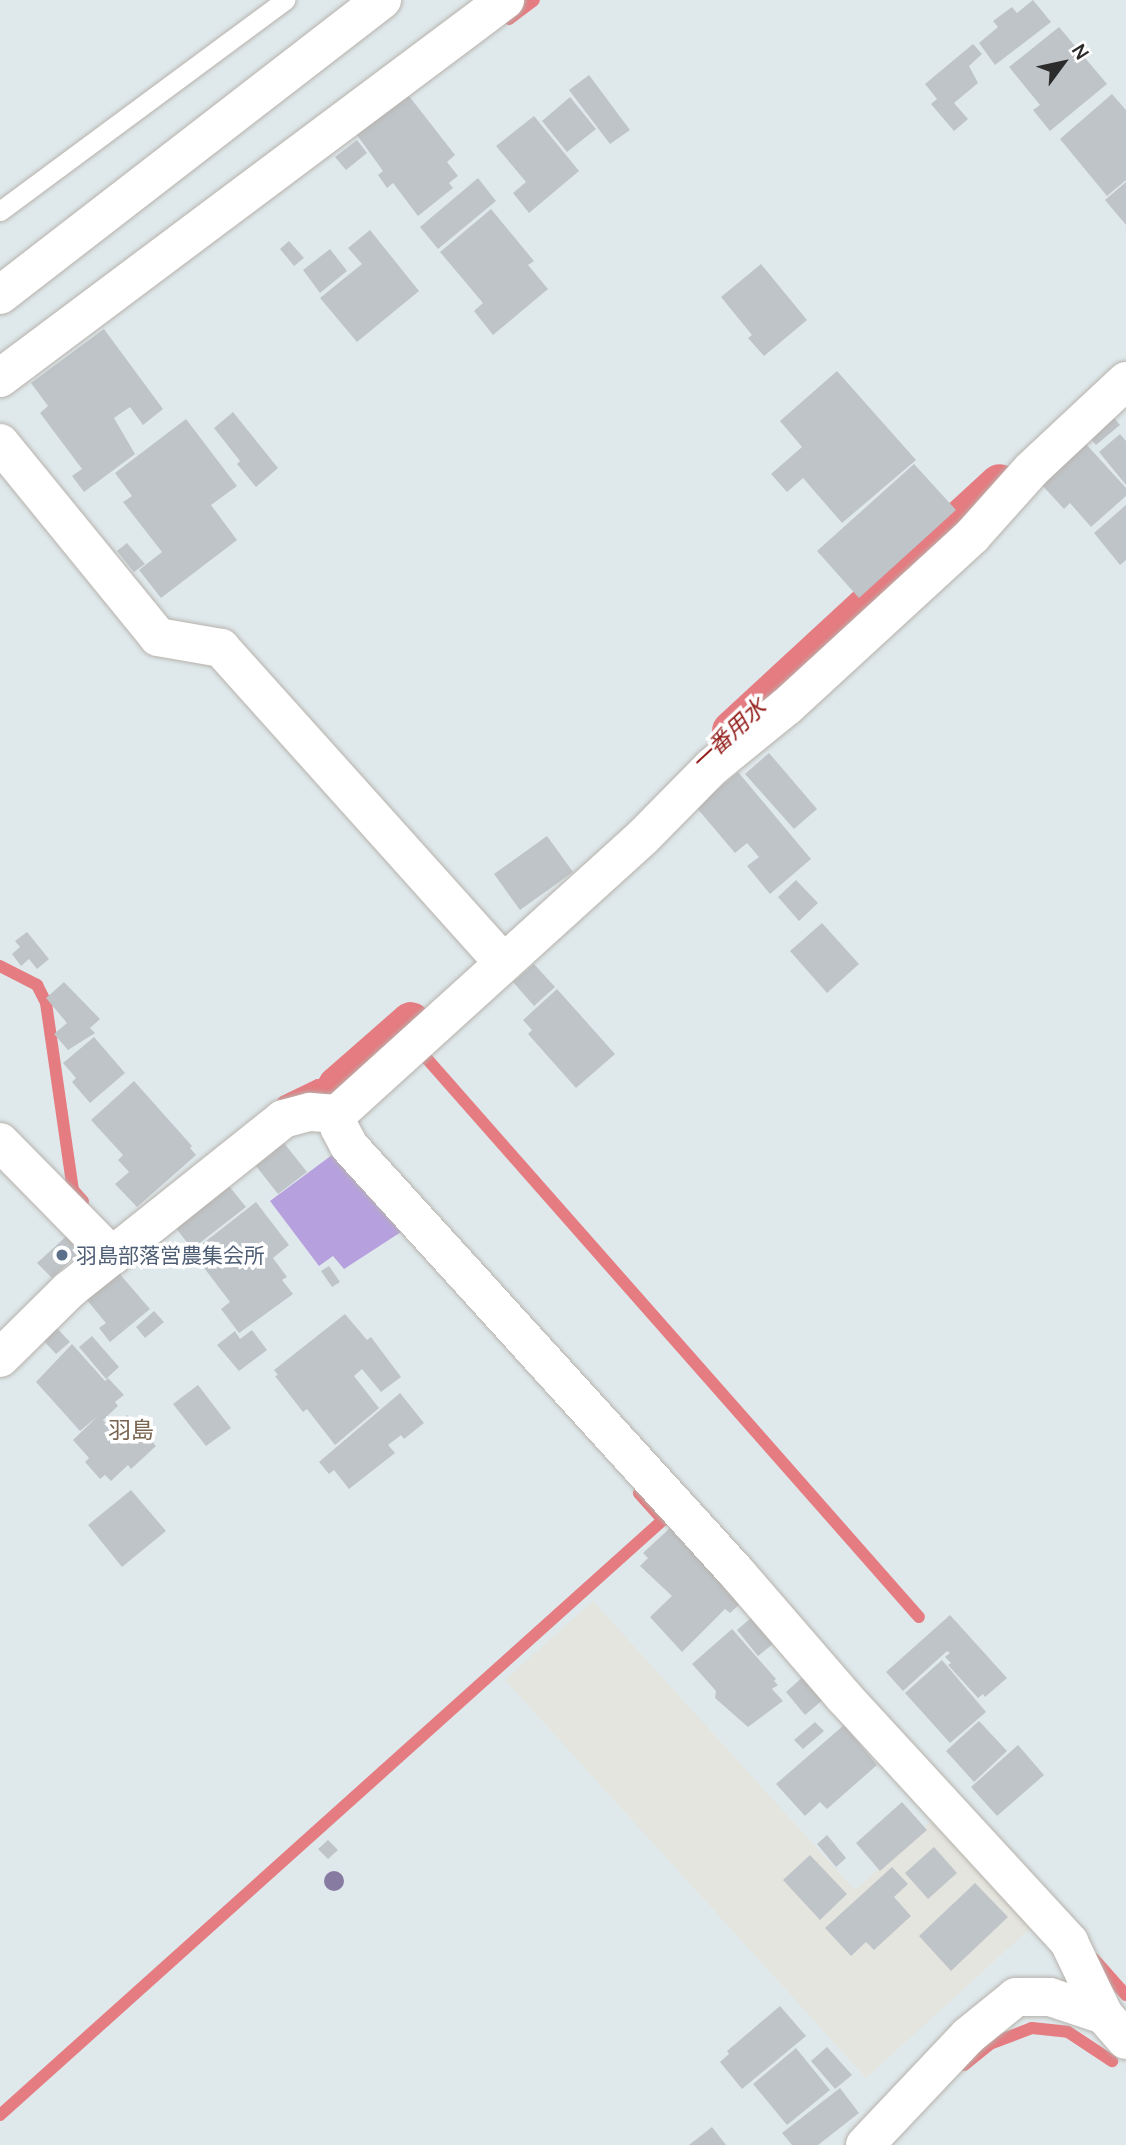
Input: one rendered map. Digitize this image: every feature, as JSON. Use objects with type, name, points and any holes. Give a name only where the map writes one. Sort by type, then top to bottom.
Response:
[{"type":"street","points":[[0,295],[382,0]]},
{"type":"street","points":[[0,378],[505,0]]},
{"type":"street","points":[[0,1358],[29,1326],[107,1251],[283,1119],[310,1112],[337,1114],[496,955],[643,837],[712,768],[787,706],[972,536],[1031,470],[1126,382]]},
{"type":"street","points":[[0,443],[158,637],[221,648],[496,955]]},
{"type":"street","points":[[337,1114],[339,1127],[349,1146],[737,1573],[844,1697],[1069,1942],[1115,2028]]},
{"type":"street","points":[[0,1142],[107,1251]]},
{"type":"street","points":[[865,2145],[968,2036],[1016,1997],[1050,1997],[1115,2028]]},
{"type":"lane","points":[[0,211],[285,0]]},
{"type":"shaded area","points":[[332,1155],[401,1232],[344,1269],[333,1256],[319,1266],[270,1201]]},
{"type":"shaded area","points":[[593,1601],[855,1890],[936,1817],[1034,1925],[866,2078],[505,1680]]},
{"type":"building","points":[[1033,0],[1051,22],[995,65],[979,43],[998,27],[993,21],[1012,7],[1017,13]]},
{"type":"building","points":[[1059,27],[1107,84],[1050,131],[1033,110],[1040,105],[1009,67]]},
{"type":"building","points":[[973,44],[982,54],[969,66],[978,83],[954,103],[968,119],[954,131],[931,104],[937,99],[925,84]]},
{"type":"building","points":[[589,75],[630,130],[610,144],[569,90]]},
{"type":"building","points":[[1112,94],[1126,110],[1126,180],[1107,196],[1060,139]]},
{"type":"building","points":[[409,96],[455,155],[447,162],[458,176],[449,183],[453,188],[418,216],[393,183],[387,188],[378,175],[383,171],[357,135]]},
{"type":"building","points":[[570,97],[596,129],[567,152],[542,121]]},
{"type":"building","points":[[534,116],[579,171],[529,213],[513,193],[526,182],[496,146]]},
{"type":"building","points":[[357,140],[367,153],[346,170],[335,157]]},
{"type":"building","points":[[478,178],[496,201],[438,249],[420,227]]},
{"type":"building","points":[[1126,182],[1126,225],[1105,200]]},
{"type":"building","points":[[491,209],[534,261],[528,265],[548,289],[493,335],[474,311],[483,303],[440,252]]},
{"type":"building","points":[[370,230],[419,291],[357,342],[320,298],[362,264],[348,248]]},
{"type":"building","points":[[289,241],[304,258],[294,266],[280,249]]},
{"type":"building","points":[[330,249],[347,271],[320,293],[303,270]]},
{"type":"building","points":[[761,264],[807,320],[764,356],[748,338],[752,335],[721,297]]},
{"type":"building","points":[[104,329],[163,409],[143,425],[130,407],[114,418],[135,454],[84,492],[72,476],[82,469],[40,413],[48,406],[31,383]]},
{"type":"building","points":[[837,371],[916,460],[842,523],[803,478],[787,492],[771,474],[802,447],[780,421]]},
{"type":"building","points":[[233,412],[278,468],[256,487],[237,464],[240,461],[214,428]]},
{"type":"building","points":[[1110,413],[1120,425],[1096,445],[1086,434]]},
{"type":"building","points":[[186,419],[237,486],[211,505],[237,540],[161,598],[139,570],[162,552],[123,502],[132,496],[115,473]]},
{"type":"building","points":[[1120,434],[1126,441],[1126,485],[1099,452]]},
{"type":"building","points":[[1086,444],[1126,488],[1126,496],[1091,527],[1070,503],[1064,509],[1041,484]]},
{"type":"building","points":[[914,464],[956,510],[859,598],[817,551]]},
{"type":"building","points":[[1126,505],[1126,560],[1120,565],[1094,533]]},
{"type":"building","points":[[127,543],[145,564],[134,572],[117,551]]},
{"type":"building","points":[[769,753],[817,809],[794,829],[745,774]]},
{"type":"building","points":[[738,772],[811,859],[770,894],[747,866],[759,857],[747,843],[735,853],[696,807]]},
{"type":"building","points":[[547,836],[573,872],[520,910],[494,874]]},
{"type":"building","points":[[796,880],[818,903],[799,921],[778,897]]},
{"type":"building","points":[[822,923],[859,964],[827,993],[790,951]]},
{"type":"building","points":[[27,932],[49,959],[37,969],[29,959],[21,966],[12,954],[20,947],[15,941]]},
{"type":"building","points":[[534,964],[555,987],[534,1006],[513,982]]},
{"type":"building","points":[[64,982],[100,1019],[90,1028],[95,1033],[68,1050],[54,1034],[67,1023],[46,998]]},
{"type":"building","points":[[557,989],[615,1054],[576,1088],[528,1034],[532,1030],[523,1020]]},
{"type":"building","points":[[94,1037],[125,1073],[90,1103],[72,1082],[76,1078],[63,1063]]},
{"type":"building","points":[[134,1081],[192,1146],[190,1148],[196,1155],[137,1207],[115,1184],[129,1172],[118,1160],[123,1155],[91,1120]]},
{"type":"building","points":[[284,1143],[307,1172],[278,1194],[256,1166]]},
{"type":"building","points":[[229,1186],[246,1207],[192,1249],[176,1228]]},
{"type":"building","points":[[256,1202],[289,1245],[273,1258],[287,1277],[282,1280],[293,1294],[239,1333],[221,1309],[230,1302],[192,1252]]},
{"type":"building","name":"羽島部落営農集会所","points":[[72,1231],[86,1247],[52,1278],[37,1263]]},
{"type":"building","points":[[329,1266],[340,1282],[332,1287],[321,1271]]},
{"type":"building","points":[[118,1272],[150,1309],[110,1342],[99,1328],[106,1323],[86,1299]]},
{"type":"building","points":[[154,1311],[164,1322],[145,1338],[136,1327]]},
{"type":"building","points":[[345,1314],[367,1340],[371,1337],[401,1377],[381,1392],[362,1369],[354,1376],[379,1408],[335,1445],[307,1409],[303,1412],[275,1376],[278,1375],[274,1370]]},
{"type":"building","points":[[55,1326],[70,1342],[56,1354],[41,1338]]},
{"type":"building","points":[[252,1330],[267,1350],[239,1371],[217,1345],[235,1331],[240,1339]]},
{"type":"building","points":[[92,1336],[119,1367],[106,1379],[79,1347]]},
{"type":"building","points":[[72,1344],[105,1381],[108,1378],[124,1395],[115,1402],[118,1406],[103,1420],[112,1429],[127,1415],[156,1446],[131,1469],[128,1465],[111,1481],[105,1475],[100,1479],[85,1462],[89,1458],[73,1440],[99,1415],[80,1431],[36,1382]]},
{"type":"building","points":[[198,1385],[231,1428],[206,1446],[173,1404]]},
{"type":"building","points":[[400,1393],[424,1423],[404,1439],[401,1435],[388,1445],[395,1453],[349,1489],[334,1470],[329,1474],[319,1462]]},
{"type":"building","points":[[131,1490],[166,1531],[122,1567],[88,1525]]},
{"type":"building","points":[[670,1528],[741,1603],[730,1613],[725,1609],[682,1652],[650,1617],[672,1596],[640,1566],[648,1558],[643,1553]]},
{"type":"building","points":[[950,1615],[1007,1678],[985,1697],[983,1694],[978,1698],[948,1665],[951,1663],[945,1657],[950,1653],[947,1651],[903,1691],[886,1672]]},
{"type":"building","points":[[752,1617],[774,1643],[758,1656],[737,1630]]},
{"type":"building","points":[[732,1629],[776,1679],[774,1681],[778,1685],[772,1689],[783,1701],[748,1727],[715,1698],[716,1691],[692,1664]]},
{"type":"building","points":[[942,1660],[986,1712],[950,1743],[905,1693]]},
{"type":"building","points":[[805,1675],[825,1698],[805,1715],[786,1692]]},
{"type":"building","points":[[979,1721],[1007,1751],[974,1782],[946,1751]]},
{"type":"building","points":[[815,1722],[824,1731],[803,1749],[794,1740]]},
{"type":"building","points":[[844,1725],[877,1765],[827,1809],[820,1802],[805,1816],[776,1784]]},
{"type":"building","points":[[1018,1745],[1044,1775],[997,1816],[971,1787]]},
{"type":"building","points":[[902,1802],[927,1830],[880,1871],[856,1843]]},
{"type":"building","points":[[827,1835],[846,1858],[836,1867],[817,1844]]},
{"type":"building","points":[[328,1840],[338,1850],[328,1859],[318,1849]]},
{"type":"building","points":[[934,1847],[957,1873],[928,1899],[905,1873]]},
{"type":"building","points":[[810,1855],[847,1894],[820,1920],[783,1880]]},
{"type":"building","points":[[892,1867],[908,1884],[894,1897],[911,1916],[874,1950],[866,1942],[851,1956],[825,1928]]},
{"type":"building","points":[[975,1883],[1008,1917],[951,1971],[919,1936]]},
{"type":"building","points":[[780,2006],[806,2036],[742,2089],[720,2062],[729,2054],[727,2051]]},
{"type":"building","points":[[827,2047],[852,2075],[835,2089],[811,2061]]},
{"type":"building","points":[[796,2048],[830,2090],[787,2125],[753,2084]]},
{"type":"building","points":[[840,2088],[859,2113],[818,2145],[792,2145],[782,2133]]},
{"type":"building","points":[[712,2127],[726,2145],[689,2145]]},
{"type":"waterway","points":[[509,19],[534,0]]},
{"type":"waterway","name":"一番用水","points":[[732,731],[1000,484]]},
{"type":"waterway","points":[[0,966],[37,985],[46,1003],[73,1190],[83,1201]]},
{"type":"waterway","name":"一番用水","points":[[330,1099],[338,1086],[411,1022]]},
{"type":"waterway","points":[[421,1052],[919,1617]]},
{"type":"waterway","points":[[283,1102],[318,1085],[338,1086]]},
{"type":"waterway","points":[[0,2115],[663,1520],[639,1493]]},
{"type":"waterway","points":[[1094,1959],[1126,1995]]},
{"type":"waterway","points":[[964,2065],[990,2044],[1032,2028],[1068,2032],[1112,2061]]},
{"type":"place","name":"羽島部落営農集会所","points":[[62,1255]]},
{"type":"district","name":"羽島","points":[[131,1429]]}]
